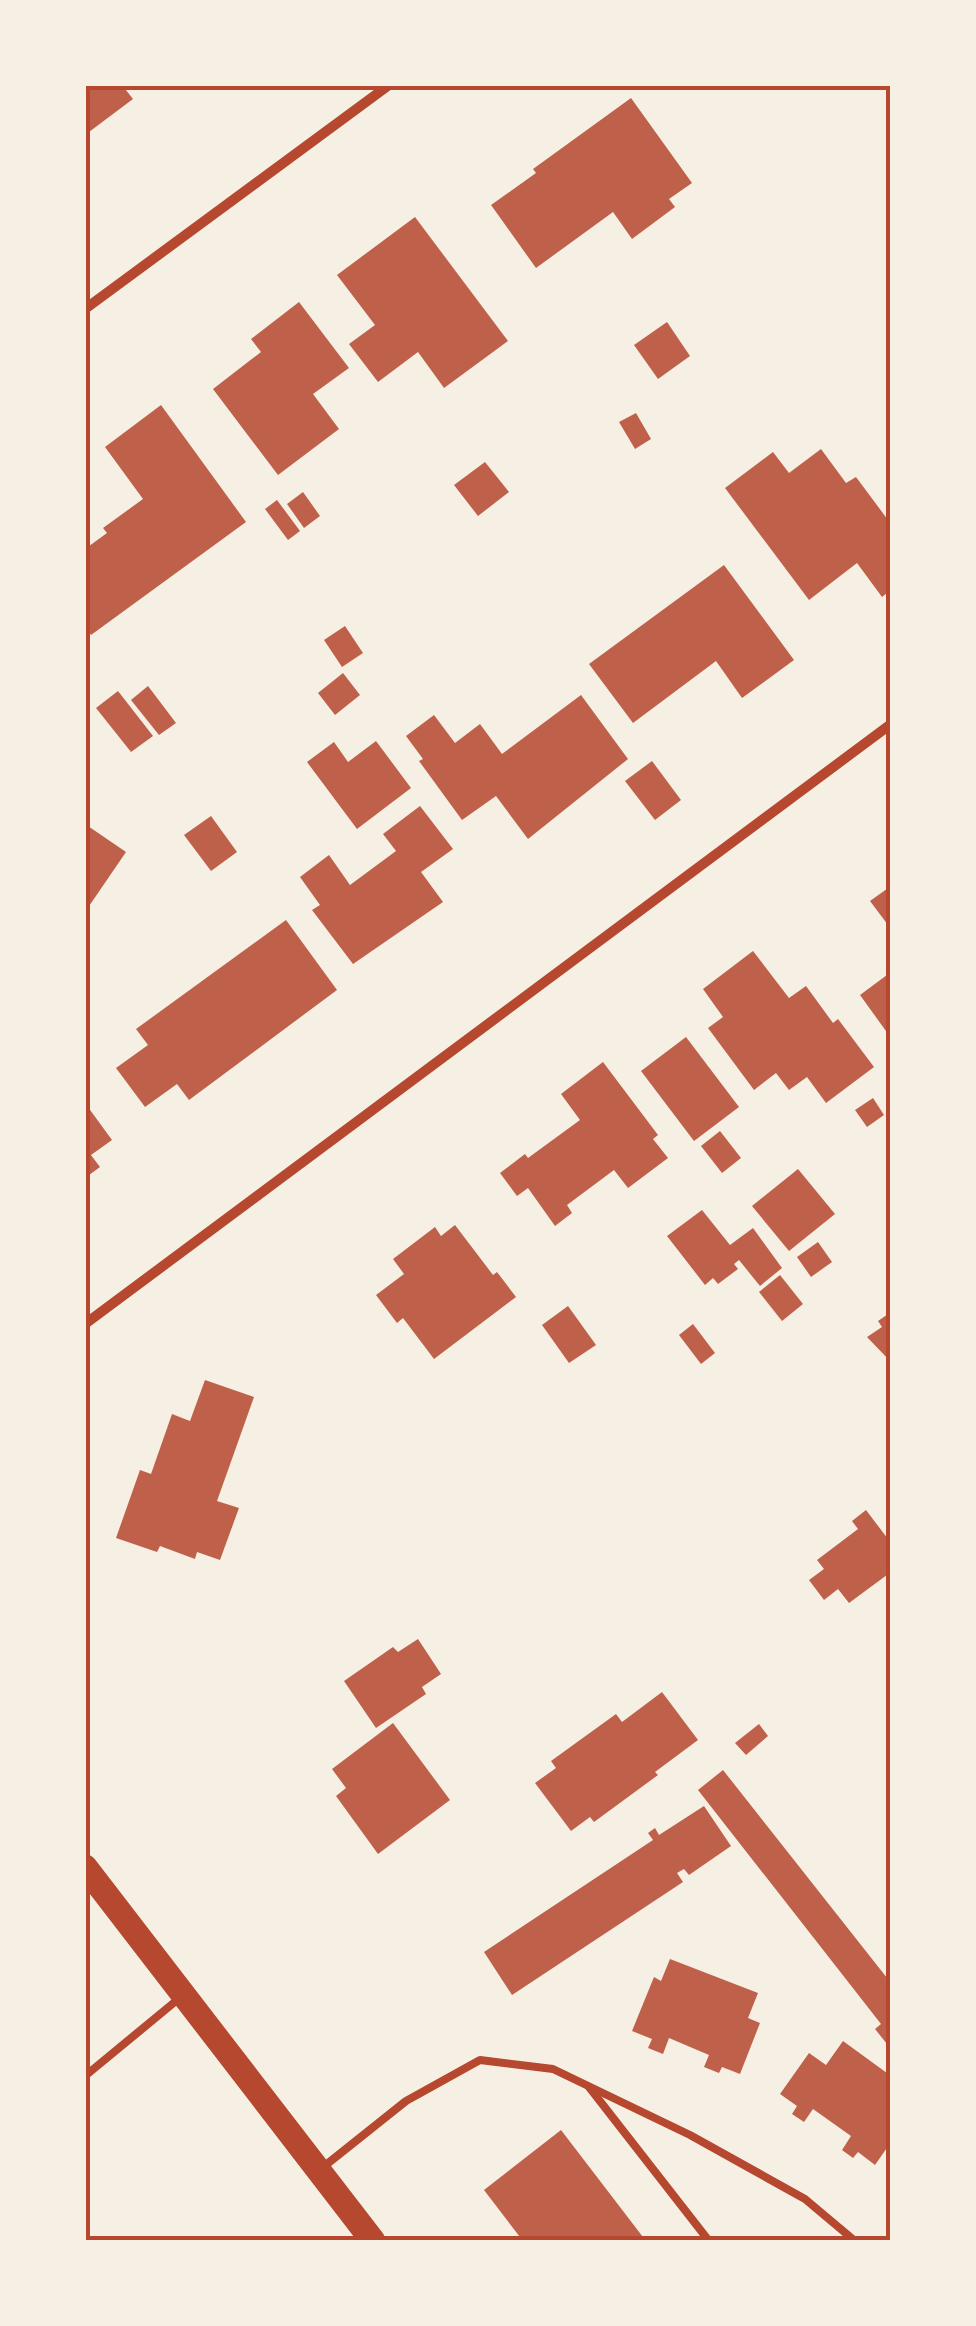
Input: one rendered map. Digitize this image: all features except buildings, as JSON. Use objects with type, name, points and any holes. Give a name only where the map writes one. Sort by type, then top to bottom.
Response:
[{"type":"main road","points":[[85,1867],[372,2241]]},
{"type":"street","points":[[85,309],[389,85]]},
{"type":"street","points":[[85,1324],[891,724]]},
{"type":"lane","points":[[85,2076],[183,1995]]},
{"type":"lane","points":[[318,2170],[406,2102],[480,2060],[552,2069],[690,2135],[805,2199],[854,2241]]},
{"type":"lane","points":[[587,2085],[709,2241]]}]
